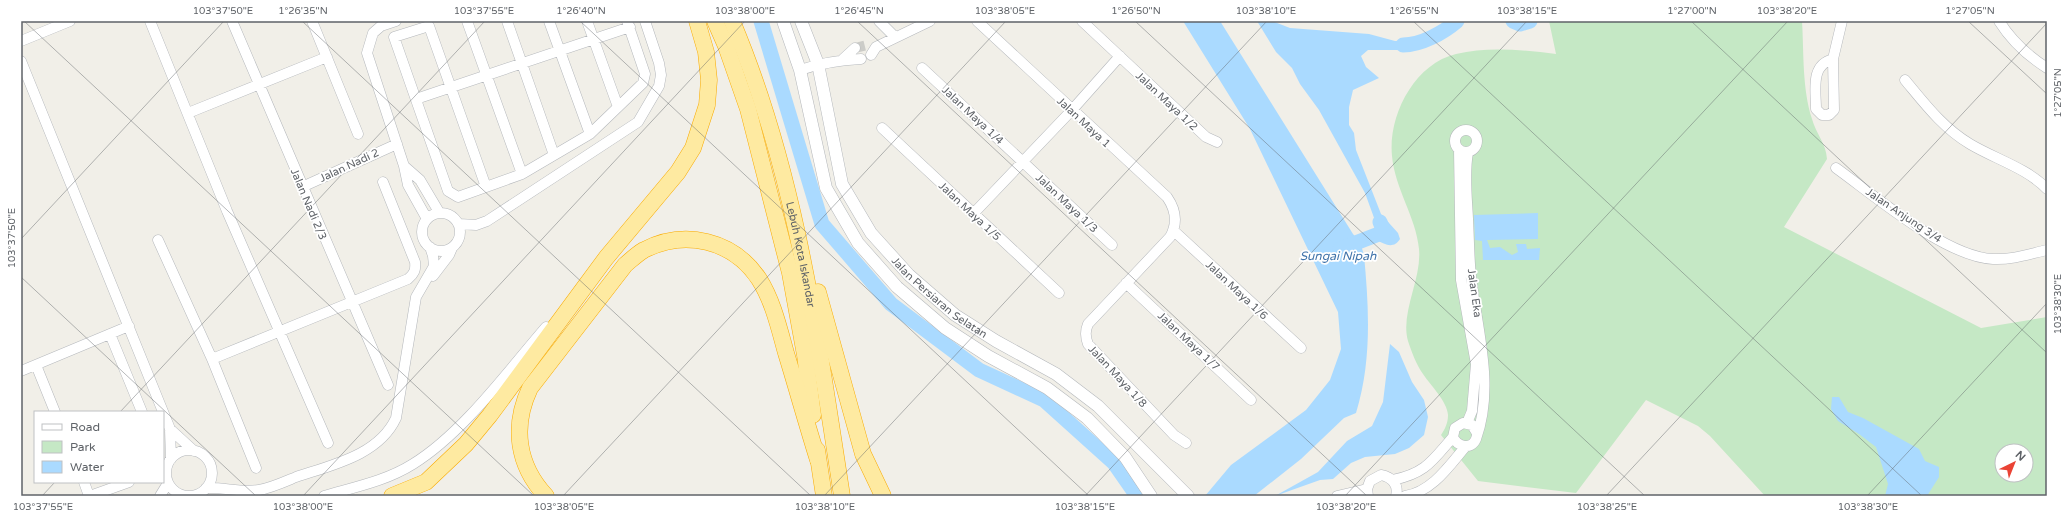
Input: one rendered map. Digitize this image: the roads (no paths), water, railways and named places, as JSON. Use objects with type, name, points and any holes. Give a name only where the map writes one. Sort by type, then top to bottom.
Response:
[{"type":"highway","points":[[392,496],[426,482],[466,444],[490,415],[606,258],[678,172],[693,148],[707,105],[709,80],[706,52],[697,21]]},
{"type":"highway","name":"Lebuh Kota Iskandar","points":[[715,21],[726,46],[748,109],[790,274],[805,355],[824,496]]},
{"type":"highway","name":"Lebuh Kota Iskandar","points":[[732,21],[779,152],[804,268],[842,496]]},
{"type":"highway","points":[[779,152],[858,437],[872,476],[883,496]]},
{"type":"highway","points":[[546,496],[527,470],[519,439],[522,409],[530,388],[625,265],[643,251],[663,242],[676,239],[703,240],[719,245],[743,260],[760,280],[773,310],[818,460]]},
{"type":"street","points":[[21,41],[70,21]]},
{"type":"street","points":[[150,21],[228,211],[328,443]]},
{"type":"street","name":"Jalan Nadi 2/3","points":[[232,21],[258,85],[388,385]]},
{"type":"street","points":[[312,21],[358,134]]},
{"type":"street","points":[[396,21],[381,26],[373,33],[367,53],[404,166],[408,185],[427,219]]},
{"type":"street","points":[[467,21],[522,174]]},
{"type":"street","points":[[507,21],[554,155]]},
{"type":"street","points":[[549,21],[590,134]]},
{"type":"street","points":[[587,21],[618,107]]},
{"type":"street","points":[[459,224],[476,225],[487,221],[638,122],[659,86],[661,75],[659,63],[645,21]]},
{"type":"street","name":"Jalan Persiaran Selatan","points":[[783,21],[800,70],[826,188],[840,216],[858,243],[897,287],[945,328],[988,356],[1047,388],[1087,418],[1125,457],[1151,496]]},
{"type":"street","name":"Jalan Persiaran Selatan","points":[[801,21],[818,64],[842,184],[871,233],[909,275],[955,315],[996,342],[1056,374],[1098,406],[1186,494]]},
{"type":"street","points":[[879,21],[895,37]]},
{"type":"street","points":[[800,70],[818,64],[869,52],[895,37],[930,21]]},
{"type":"street","name":"Jalan Maya 1","points":[[977,21],[1167,198],[1172,204],[1175,214],[1174,231]]},
{"type":"street","name":"Jalan Maya 1/2","points":[[1082,21],[1206,137],[1217,142]]},
{"type":"street","points":[[1833,59],[1822,64],[1816,74],[1816,108],[1818,112],[1826,116],[1832,112],[1834,106],[1833,59],[1842,21]]},
{"type":"street","points":[[1999,21],[2007,33],[2022,48],[2047,68]]},
{"type":"street","points":[[416,99],[450,88],[522,63],[560,51],[594,39],[628,24],[645,74],[645,79],[618,107],[590,134],[522,174],[486,187],[458,197],[448,191],[394,37],[428,26],[450,88],[486,187]]},
{"type":"street","points":[[843,59],[855,48]]},
{"type":"street","points":[[973,214],[1072,110],[1120,56]]},
{"type":"street","points":[[188,113],[327,57]]},
{"type":"street","points":[[21,61],[163,411]]},
{"type":"street","name":"Jalan Maya 1/4","points":[[922,68],[1023,162]]},
{"type":"street","points":[[1905,80],[1936,118],[1954,133],[1989,155],[2029,174],[2047,189]]},
{"type":"street","name":"Jalan Maya 1/5","points":[[882,128],[1058,293]]},
{"type":"street","name":"Jalan Nadi 2","points":[[302,187],[397,144]]},
{"type":"street","name":"Jalan Eka","points":[[1467,423],[1472,411],[1476,364],[1461,280],[1463,151],[1466,174],[1471,277],[1482,343],[1484,378],[1483,398],[1477,433]]},
{"type":"street","name":"Jalan Maya 1/3","points":[[1023,162],[1112,245]]},
{"type":"street","points":[[404,166],[420,180],[438,212]]},
{"type":"street","name":"Jalan Anjung 3/4","points":[[1836,168],[1934,238],[1972,255],[1992,259],[2011,259],[2047,250]]},
{"type":"street","points":[[212,359],[408,279],[416,269],[415,262],[383,182]]},
{"type":"street","points":[[164,414],[170,429],[171,459],[166,471],[168,483],[179,494],[193,496],[221,487],[259,490],[350,459],[383,437],[391,429],[396,418],[413,309],[416,297],[421,288],[434,266],[430,247],[423,237],[423,224],[427,219],[438,212],[451,215],[459,224],[460,237],[449,255],[421,288]]},
{"type":"street","name":"Jalan Maya 1/8","points":[[1174,231],[1088,324],[1085,331],[1085,337],[1088,344],[1174,435],[1186,443]]},
{"type":"street","name":"Jalan Maya 1/6","points":[[1174,231],[1301,348]]},
{"type":"street","points":[[158,240],[212,359],[256,468]]},
{"type":"street","points":[[430,247],[441,251],[452,248]]},
{"type":"street","points":[[324,496],[388,476],[413,464],[438,446],[488,394],[606,258]]},
{"type":"street","name":"Jalan Maya 1/7","points":[[1126,283],[1251,400]]},
{"type":"street","points":[[21,371],[129,326]]},
{"type":"street","points":[[110,334],[142,411]]},
{"type":"street","points":[[36,365],[55,411]]},
{"type":"street","points":[[1393,480],[1409,477],[1422,470],[1453,437],[1453,432],[1458,424],[1467,423],[1475,428],[1477,433],[1474,442],[1466,446],[1431,485],[1413,495],[1405,496]]},
{"type":"street","points":[[170,429],[194,451],[206,458],[212,471],[224,482],[247,490]]},
{"type":"street","points":[[1453,437],[1458,444],[1466,446]]},
{"type":"street","points":[[171,459],[181,452],[194,451]]},
{"type":"street","points":[[202,493],[210,483],[212,471]]},
{"type":"street","points":[[1337,496],[1367,492],[1370,481],[1377,476],[1386,476],[1393,480],[1396,486],[1396,496]]},
{"type":"street","points":[[84,483],[90,496],[126,483]]},
{"type":"street","points":[[160,496],[168,483]]},
{"type":"water","name":"Sungai Nipah","points":[[1183,21],[1220,21],[1353,234],[1360,242],[1364,255],[1368,315],[1367,354],[1365,374],[1356,413],[1344,418],[1301,459],[1254,496],[1205,496],[1231,465],[1306,410],[1330,380],[1341,349],[1338,312],[1250,129]]},
{"type":"water","points":[[1257,21],[1272,21],[1290,28],[1369,34],[1395,41],[1422,40],[1409,50],[1368,50],[1361,56],[1366,67],[1379,78],[1353,90],[1349,107],[1349,125],[1354,133],[1356,150],[1381,214],[1398,233],[1400,239],[1395,244],[1386,245],[1377,240],[1373,232],[1377,226],[1365,193],[1319,110],[1300,84],[1292,68],[1276,52]]},
{"type":"water","points":[[1538,213],[1538,239],[1487,240],[1490,248],[1500,247],[1512,255],[1518,252],[1516,244],[1526,244],[1527,249],[1540,248],[1539,260],[1483,260],[1482,241],[1475,240],[1474,215]]},
{"type":"water","points":[[1390,344],[1399,352],[1412,382],[1424,400],[1428,417],[1424,435],[1409,448],[1395,454],[1365,457],[1351,463],[1333,479],[1320,480],[1275,496],[1318,472],[1347,441],[1372,426],[1383,402]]},
{"type":"water","points":[[1832,397],[1839,397],[1848,412],[1863,418],[1919,449],[1925,461],[1939,467],[1939,477],[1927,496],[1885,496],[1888,484],[1876,447],[1838,421],[1831,409]]},
{"type":"waterway","points":[[761,21],[822,224],[891,304],[979,370],[1044,400],[1114,463],[1137,496]]},
{"type":"waterway","points":[[1403,45],[1417,43],[1432,38],[1457,21]]},
{"type":"waterway","points":[[1513,21],[1520,24],[1530,21]]},
{"type":"waterway","points":[[1340,249],[1384,232],[1380,222]]},
{"type":"tunnel","points":[[855,48],[867,45]]}]
